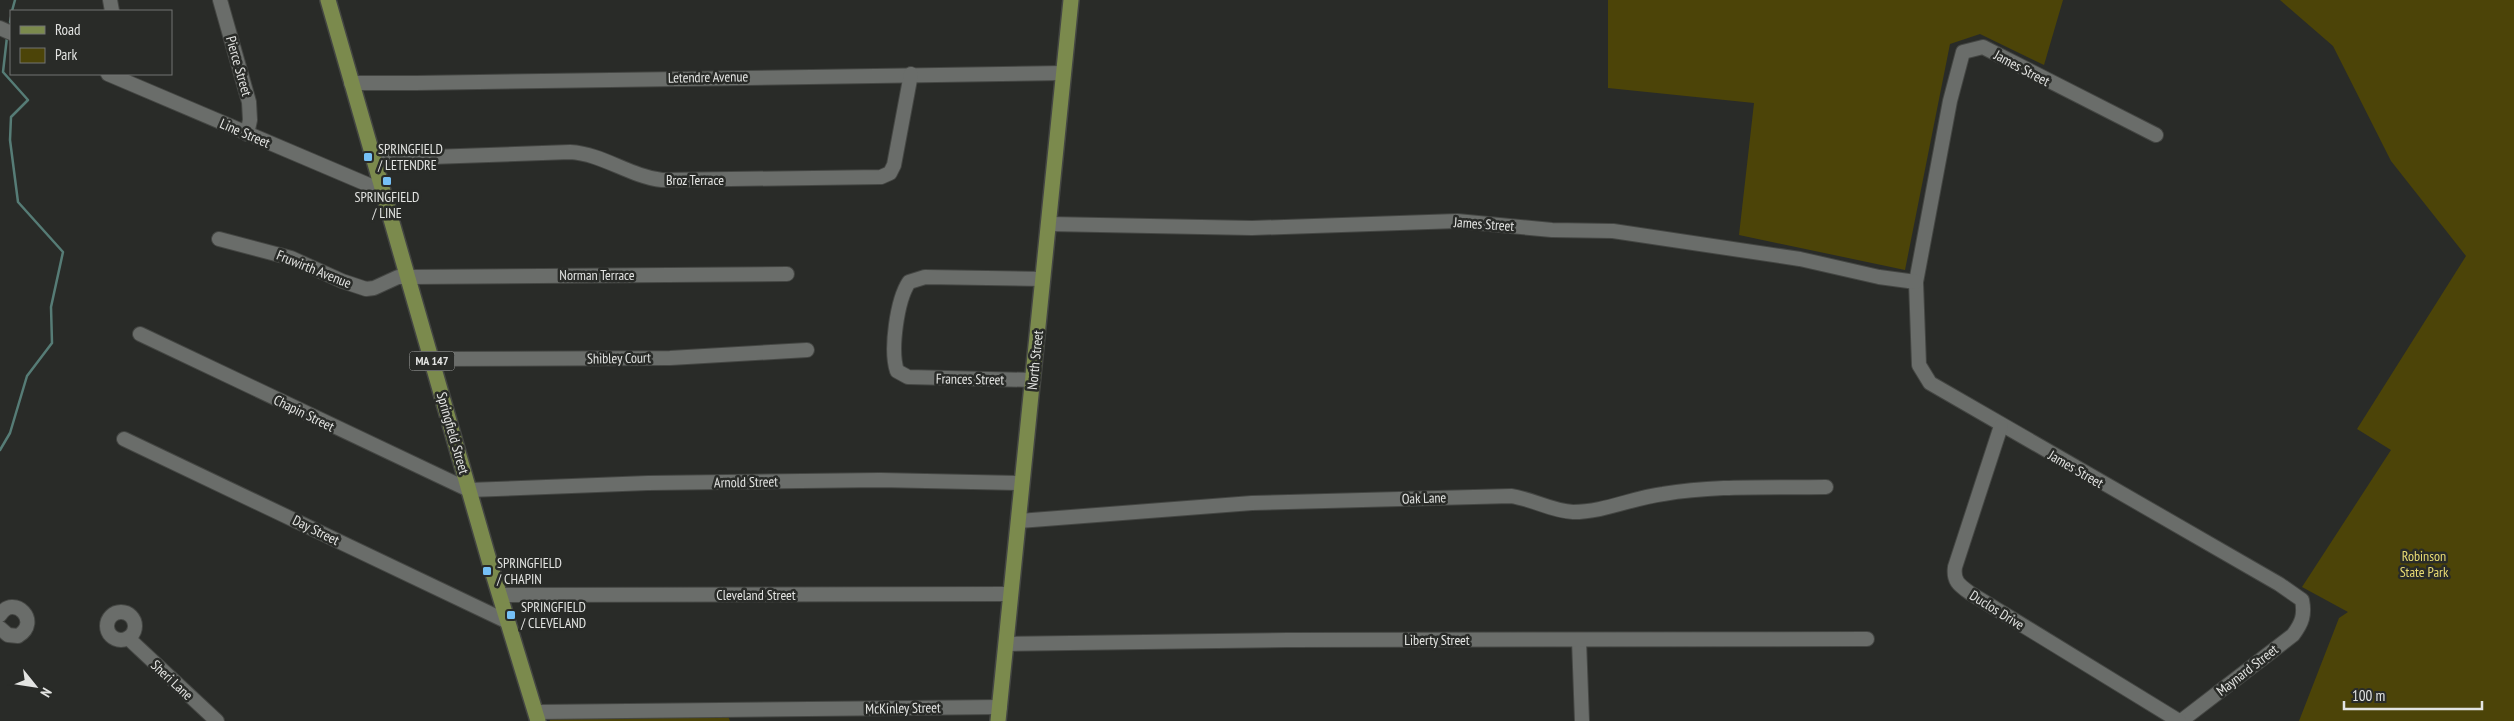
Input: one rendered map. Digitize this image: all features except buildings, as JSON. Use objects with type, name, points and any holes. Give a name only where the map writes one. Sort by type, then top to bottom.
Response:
[{"type":"main road","name":"Springfield Street","points":[[328,0],[469,490],[537,716]]},
{"type":"main road","name":"North Street","points":[[999,714],[1071,0]]},
{"type":"street","name":"Pierce Street","points":[[220,0],[249,102],[250,120],[247,134]]},
{"type":"street","name":"James Street","points":[[2156,135],[1983,47],[1963,52],[1950,101],[1916,282],[1919,365],[1930,384],[2279,584],[2302,600],[2304,612]]},
{"type":"street","name":"Letendre Avenue","points":[[352,82],[425,83],[1064,73]]},
{"type":"street","name":"Broz Terrace","points":[[374,159],[570,152],[600,158],[639,174],[662,180],[880,177],[890,173],[894,165],[911,74]]},
{"type":"street","name":"Line Street","points":[[116,75],[247,134],[383,191]]},
{"type":"street","name":"James Street","points":[[1049,224],[1238,228],[1365,226],[1457,221],[1552,230],[1613,231],[1800,259],[1879,277],[1916,282]]},
{"type":"street","name":"Fruwirth Avenue","points":[[219,239],[292,258],[342,282],[366,289],[374,288],[398,278],[408,277]]},
{"type":"street","name":"Norman Terrace","points":[[408,277],[787,274]]},
{"type":"street","name":"Frances Street","points":[[1033,380],[908,377],[897,371],[894,354],[901,298],[909,282],[917,279],[1043,279]]},
{"type":"street","name":"Chapin Street","points":[[140,334],[469,490]]},
{"type":"street","name":"Shibley Court","points":[[432,359],[670,358],[807,350]]},
{"type":"street","name":"Duclos Drive","points":[[2001,426],[1955,567],[1954,576],[1958,584],[2180,721]]},
{"type":"street","name":"Day Street","points":[[124,439],[508,622]]},
{"type":"street","name":"Arnold Street","points":[[469,490],[648,483],[880,480],[1022,483]]},
{"type":"street","name":"Oak Lane","points":[[1018,521],[1252,503],[1511,496],[1549,508],[1574,512],[1604,508],[1643,497],[1684,491],[1826,487]]},
{"type":"street","name":"Cleveland Street","points":[[500,595],[1011,594]]},
{"type":"street","points":[[0,615],[8,608],[16,607],[24,610],[28,620],[27,628],[18,636],[10,636],[1,632]]},
{"type":"street","name":"Maynard Street","points":[[2180,721],[2293,635],[2302,621],[2304,612]]},
{"type":"street","name":"Sheri Lane","points":[[128,638],[217,721]]},
{"type":"street","name":"Liberty Street","points":[[1006,644],[1867,639]]},
{"type":"street","points":[[1579,640],[1582,721]]},
{"type":"street","name":"McKinley Street","points":[[537,716],[999,714]]},
{"type":"green space","points":[[1608,0],[2063,0],[2044,65],[1980,34],[1950,44],[1905,270],[1739,235],[1754,103],[1608,88]]},
{"type":"green space","name":"Robinson State Park","points":[[2280,0],[2514,0],[2514,721],[2299,721],[2339,618],[2348,612],[2302,587],[2391,450],[2357,429],[2466,256],[2391,161],[2333,46]]},
{"type":"green space","points":[[728,716],[730,721],[550,721],[549,718]]},
{"type":"waterway","points":[[12,10],[15,0]]},
{"type":"waterway","points":[[0,450],[10,433],[27,376],[52,343],[51,307],[63,252],[18,202],[10,140],[11,117],[28,100],[3,72],[7,37]]},
{"type":"place","name":"SPRINGFIELD / LETENDRE","points":[[368,157]]},
{"type":"place","name":"SPRINGFIELD / LINE","points":[[387,181]]},
{"type":"place","name":"SPRINGFIELD / CHAPIN","points":[[487,571]]},
{"type":"place","name":"SPRINGFIELD / CLEVELAND","points":[[511,615]]}]
